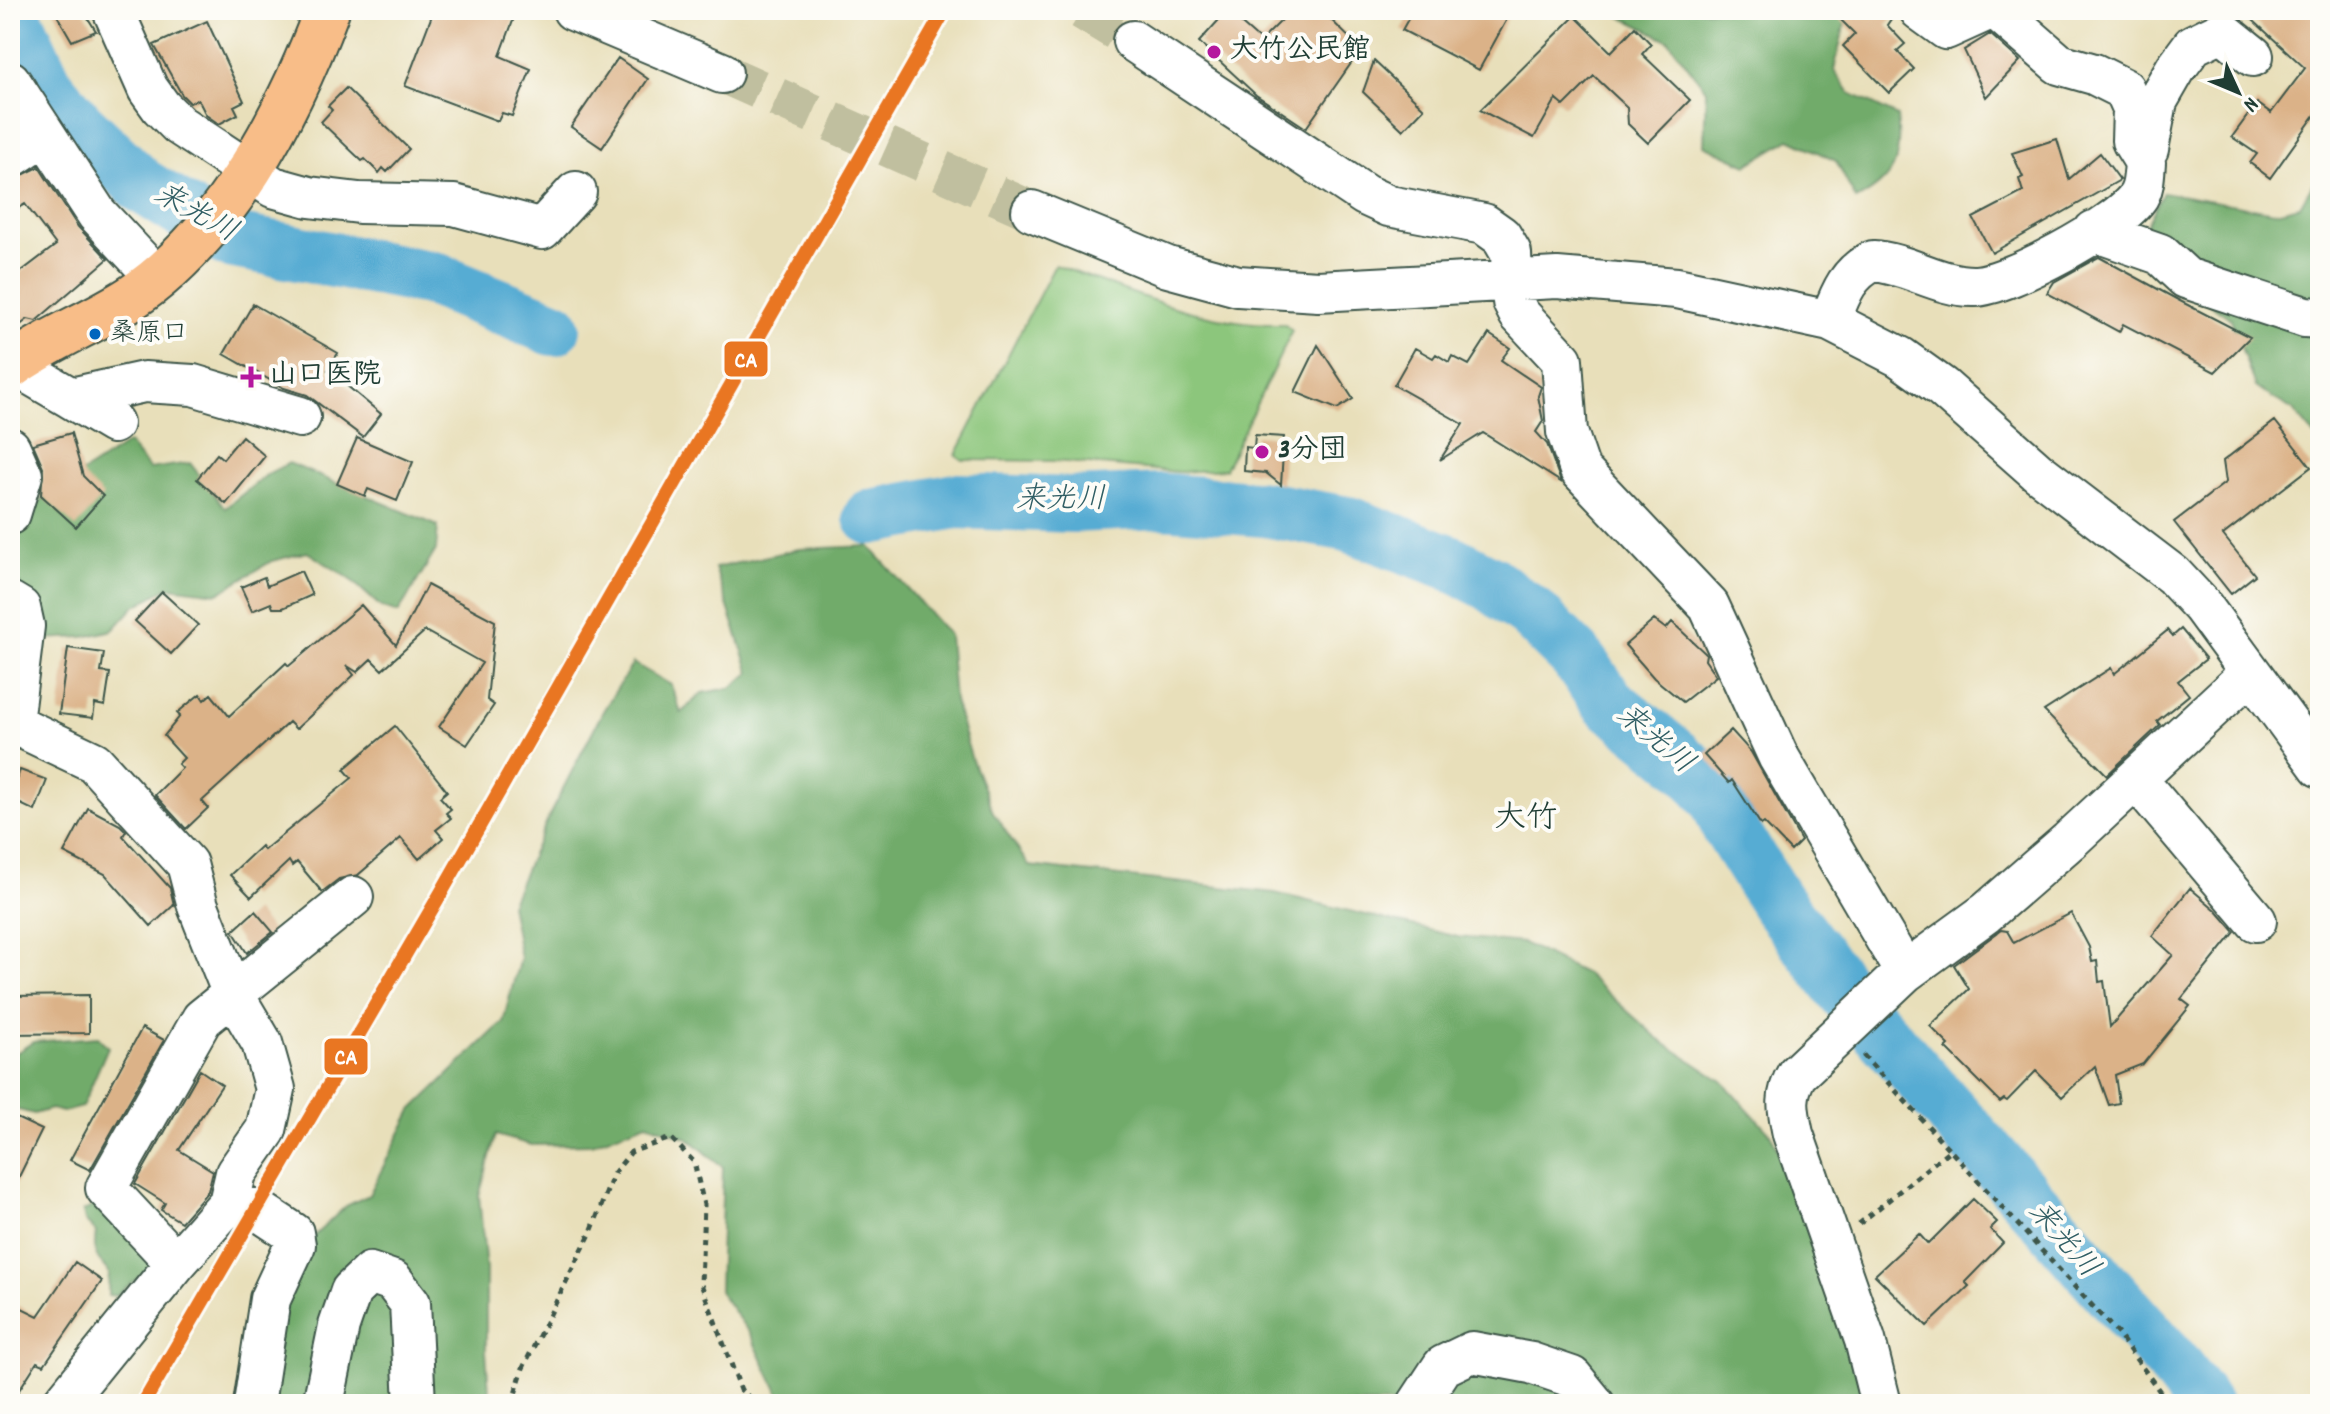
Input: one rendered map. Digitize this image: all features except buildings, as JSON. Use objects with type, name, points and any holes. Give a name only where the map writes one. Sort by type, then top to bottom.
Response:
[{"type":"main road","points":[[12,365],[44,344],[132,297],[169,266],[242,180],[277,121],[327,10]]},
{"type":"street","points":[[113,10],[148,89],[161,107],[242,180],[309,197],[359,203],[454,205],[542,229],[576,192]]},
{"type":"street","points":[[573,10],[722,73]]},
{"type":"street","points":[[1920,10],[1946,29],[1988,10]]},
{"type":"street","points":[[1997,10],[2059,64],[2094,74],[2124,89],[2133,109],[2132,141],[2145,162]]},
{"type":"street","points":[[1830,321],[1845,284],[1873,261],[1949,283],[1977,286],[2022,273],[2094,231],[2128,209],[2140,195],[2157,101],[2193,45],[2222,31],[2253,56]]},
{"type":"street","points":[[1133,41],[1365,195],[1389,206],[1484,224],[1501,236],[1511,253],[1513,302],[1519,314],[1562,360],[1567,432],[1580,470],[1709,606],[1778,756],[1898,979]]},
{"type":"street","points":[[10,81],[97,214],[169,266]]},
{"type":"street","points":[[10,158],[45,135]]},
{"type":"street","points":[[1032,211],[1168,267],[1238,286],[1318,291],[1557,278],[1677,288],[1830,321],[1900,357],[1942,387],[2038,472],[2173,575],[2202,606],[2320,767]]},
{"type":"street","points":[[2094,231],[2160,254],[2186,278],[2305,317],[2320,318]]},
{"type":"street","points":[[12,365],[113,423]]},
{"type":"street","points":[[71,398],[144,382],[193,385],[300,417]]},
{"type":"street","points":[[10,448],[22,475],[10,514]]},
{"type":"street","points":[[10,602],[20,608],[24,626],[12,723],[94,762],[187,864],[198,906],[233,994],[262,1043],[275,1089],[266,1130],[236,1173],[229,1203],[176,1263],[62,1404]]},
{"type":"street","points":[[1881,1404],[1865,1340],[1793,1134],[1786,1102],[1788,1090],[1797,1074],[1898,979],[1986,913],[2137,780],[2250,673]]},
{"type":"street","points":[[2137,780],[2256,921]]},
{"type":"street","points":[[176,1263],[106,1188],[202,1019],[353,897]]},
{"type":"street","points":[[229,1203],[258,1210],[293,1233],[295,1245],[270,1299],[254,1404]]},
{"type":"street","points":[[323,1404],[339,1326],[351,1291],[370,1273],[393,1281],[410,1303],[415,1404]]},
{"type":"street","points":[[1418,1404],[1443,1366],[1472,1352],[1531,1363],[1572,1377],[1594,1404]]},
{"type":"path","points":[[1841,1031],[2118,1334],[2169,1404]]},
{"type":"path","points":[[512,1404],[523,1368],[591,1232],[614,1173],[631,1152],[671,1138],[694,1162],[704,1205],[701,1284],[741,1390],[758,1404]]},
{"type":"path","points":[[1833,1249],[1889,1198],[1951,1149]]},
{"type":"green space","points":[[1608,10],[1848,10],[1834,70],[1850,93],[1897,116],[1897,156],[1888,176],[1856,200],[1836,161],[1790,139],[1747,165],[1704,145],[1706,90],[1668,40]]},
{"type":"green space","points":[[2320,171],[2320,442],[2293,410],[2255,387],[2231,319],[2170,275],[2145,228],[2163,192],[2275,212],[2300,206]]},
{"type":"green space","points":[[1055,265],[1167,305],[1225,319],[1284,324],[1292,331],[1225,469],[1180,472],[1054,461],[963,460],[956,455]]},
{"type":"green space","points":[[128,443],[149,469],[190,463],[225,508],[269,473],[289,463],[438,526],[436,550],[398,613],[381,607],[349,578],[307,552],[272,561],[218,593],[169,587],[134,607],[113,630],[84,637],[41,639],[10,597],[10,540],[41,500]]},
{"type":"green space","points":[[869,546],[949,635],[954,701],[972,760],[993,812],[1029,866],[1275,893],[1458,937],[1523,943],[1586,974],[1661,1041],[1722,1081],[1770,1133],[1896,1404],[792,1404],[778,1392],[750,1334],[719,1291],[723,1167],[688,1138],[647,1123],[591,1144],[531,1145],[496,1135],[479,1196],[486,1269],[486,1351],[490,1404],[239,1404],[302,1247],[346,1206],[369,1195],[412,1110],[503,1022],[520,958],[510,904],[551,812],[603,711],[633,663],[671,685],[681,713],[702,693],[731,688],[750,673],[715,568],[799,549]]},
{"type":"green space","points":[[98,1037],[108,1047],[82,1107],[63,1112],[51,1109],[34,1114],[10,1108],[10,1057],[33,1042]]},
{"type":"green space","points":[[104,1199],[157,1262],[116,1296],[108,1295],[109,1272],[98,1258],[96,1232],[85,1221],[83,1212]]},
{"type":"waterway","name":"来光川","points":[[11,10],[47,88],[79,126],[141,185],[229,240],[433,279],[553,328]]},
{"type":"waterway","name":"来光川","points":[[871,517],[956,501],[1073,505],[1163,501],[1264,509],[1348,524],[1449,562],[1490,583],[1531,613],[1576,657],[1608,702],[1689,767],[1717,800],[1729,827],[1777,903],[1848,996],[2171,1361],[2204,1404]]},
{"type":"tunnel","points":[[1082,10],[1133,41]]},
{"type":"tunnel","points":[[722,73],[1032,211]]},
{"type":"transit line","name":"CA","points":[[143,1404],[441,893],[945,10]]},
{"type":"place","name":"大竹公民館","points":[[1214,52]]},
{"type":"place","name":"桑原口","points":[[95,334]]},
{"type":"place","name":"山口医院","points":[[251,377]]},
{"type":"place","name":"3分団","points":[[1262,452]]},
{"type":"district","name":"大竹","points":[[1526,820]]}]
